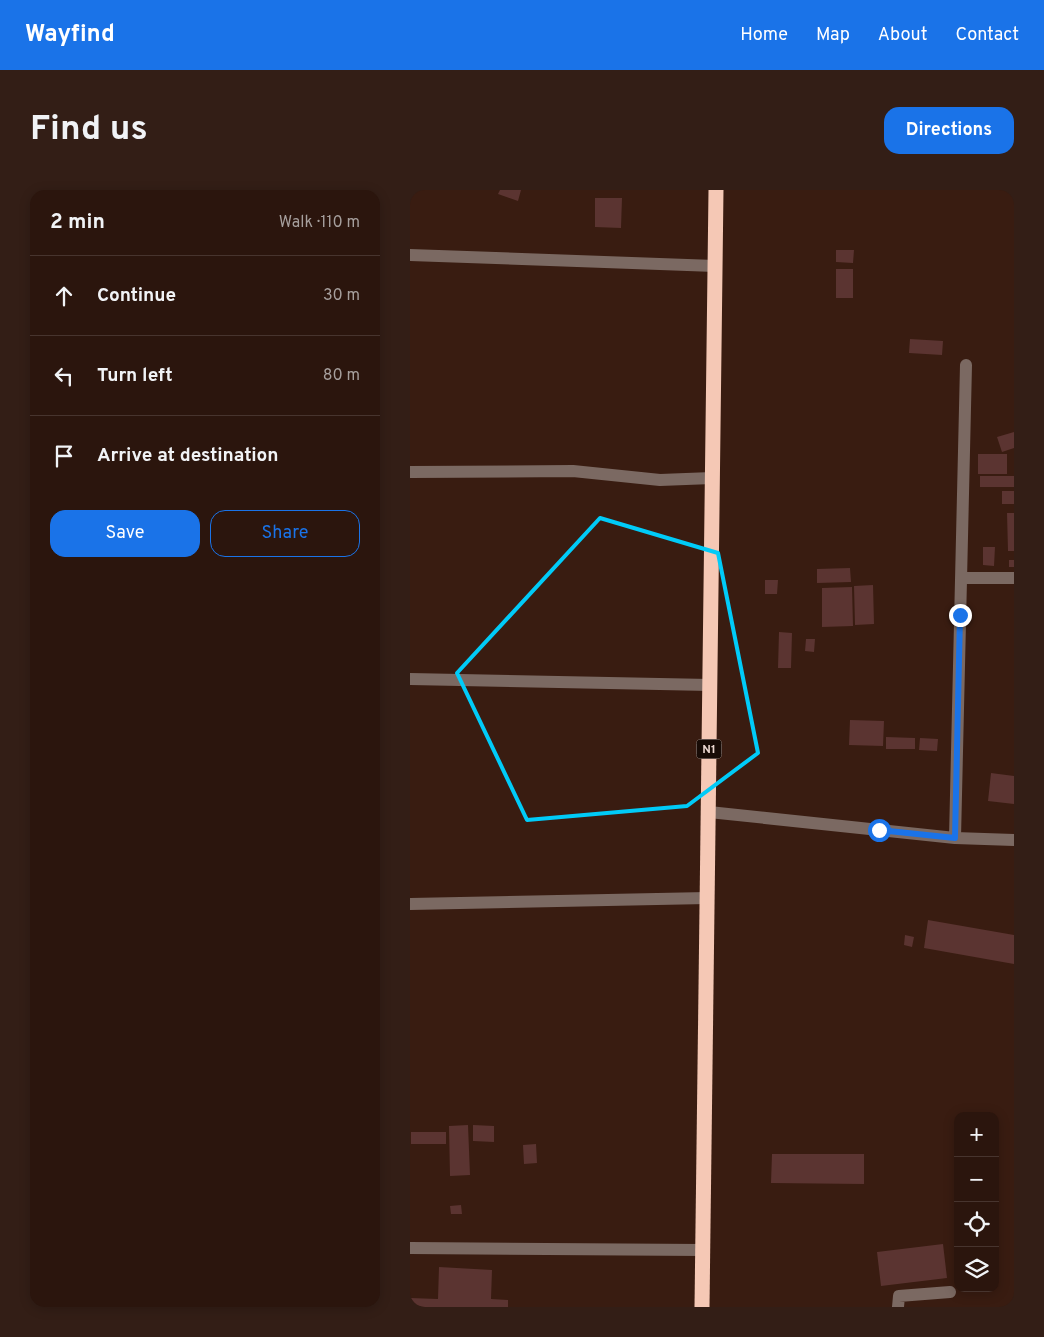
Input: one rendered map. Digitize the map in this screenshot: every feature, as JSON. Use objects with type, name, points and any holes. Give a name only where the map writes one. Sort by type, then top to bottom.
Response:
[{"type":"highway","name":"N1","points":[[702,1307],[716,190]]},
{"type":"street","points":[[410,255],[715,266]]},
{"type":"street","points":[[955,838],[966,365]]},
{"type":"street","points":[[410,472],[573,471],[660,480],[712,478]]},
{"type":"street","points":[[961,578],[1014,578]]},
{"type":"street","points":[[410,679],[710,685]]},
{"type":"street","points":[[709,812],[955,838],[1014,840]]},
{"type":"street","points":[[410,904],[707,898]]},
{"type":"street","points":[[410,1248],[703,1250]]},
{"type":"street","points":[[898,1307],[899,1296],[950,1292]]},
{"type":"highlighted area","points":[[600,518],[718,553],[758,753],[687,806],[527,820],[457,673]]},
{"type":"building","points":[[500,190],[521,190],[518,201],[498,194]]},
{"type":"building","points":[[595,198],[622,198],[621,228],[595,227]]},
{"type":"building","points":[[836,250],[854,250],[853,263],[836,262]]},
{"type":"building","points":[[836,269],[853,269],[853,298],[836,298]]},
{"type":"building","points":[[910,339],[943,341],[942,355],[909,353]]},
{"type":"building","points":[[1014,432],[1014,448],[1002,452],[997,437]]},
{"type":"building","points":[[978,454],[1007,454],[1007,474],[978,474]]},
{"type":"building","points":[[980,476],[1014,476],[1014,487],[980,487]]},
{"type":"building","points":[[1002,491],[1014,491],[1014,504],[1002,504]]},
{"type":"building","points":[[1007,513],[1014,513],[1014,551],[1008,551]]},
{"type":"building","points":[[983,547],[995,547],[994,566],[983,565]]},
{"type":"building","points":[[1009,560],[1014,560],[1014,567],[1009,567]]},
{"type":"building","points":[[850,568],[851,582],[817,583],[817,569]]},
{"type":"building","points":[[765,580],[778,580],[777,594],[765,594]]},
{"type":"building","points":[[873,585],[874,624],[855,625],[854,586]]},
{"type":"building","points":[[852,587],[853,626],[822,627],[822,588]]},
{"type":"building","points":[[779,632],[792,633],[791,668],[778,668]]},
{"type":"building","points":[[806,639],[815,639],[814,652],[805,651]]},
{"type":"building","points":[[850,720],[884,721],[883,746],[849,745]]},
{"type":"building","points":[[886,737],[915,738],[915,749],[886,749]]},
{"type":"building","points":[[920,738],[938,739],[937,751],[919,750]]},
{"type":"building","points":[[991,773],[1014,776],[1014,804],[988,801]]},
{"type":"building","points":[[928,920],[1014,935],[1014,964],[924,948]]},
{"type":"building","points":[[905,935],[914,937],[912,947],[904,945]]},
{"type":"building","points":[[468,1125],[470,1175],[450,1176],[449,1126]]},
{"type":"building","points":[[473,1125],[494,1126],[494,1142],[473,1141]]},
{"type":"building","points":[[411,1132],[446,1132],[446,1144],[411,1144]]},
{"type":"building","points":[[536,1144],[537,1163],[524,1164],[523,1145]]},
{"type":"building","points":[[772,1154],[864,1154],[864,1184],[771,1183]]},
{"type":"building","points":[[461,1205],[462,1214],[451,1214],[450,1206]]},
{"type":"building","points":[[943,1244],[947,1278],[881,1286],[877,1252]]},
{"type":"building","points":[[439,1267],[492,1270],[491,1299],[508,1300],[508,1307],[410,1307],[410,1298],[438,1299]]},
{"type":"route","points":[[879,830],[955,838],[960,615]]}]
